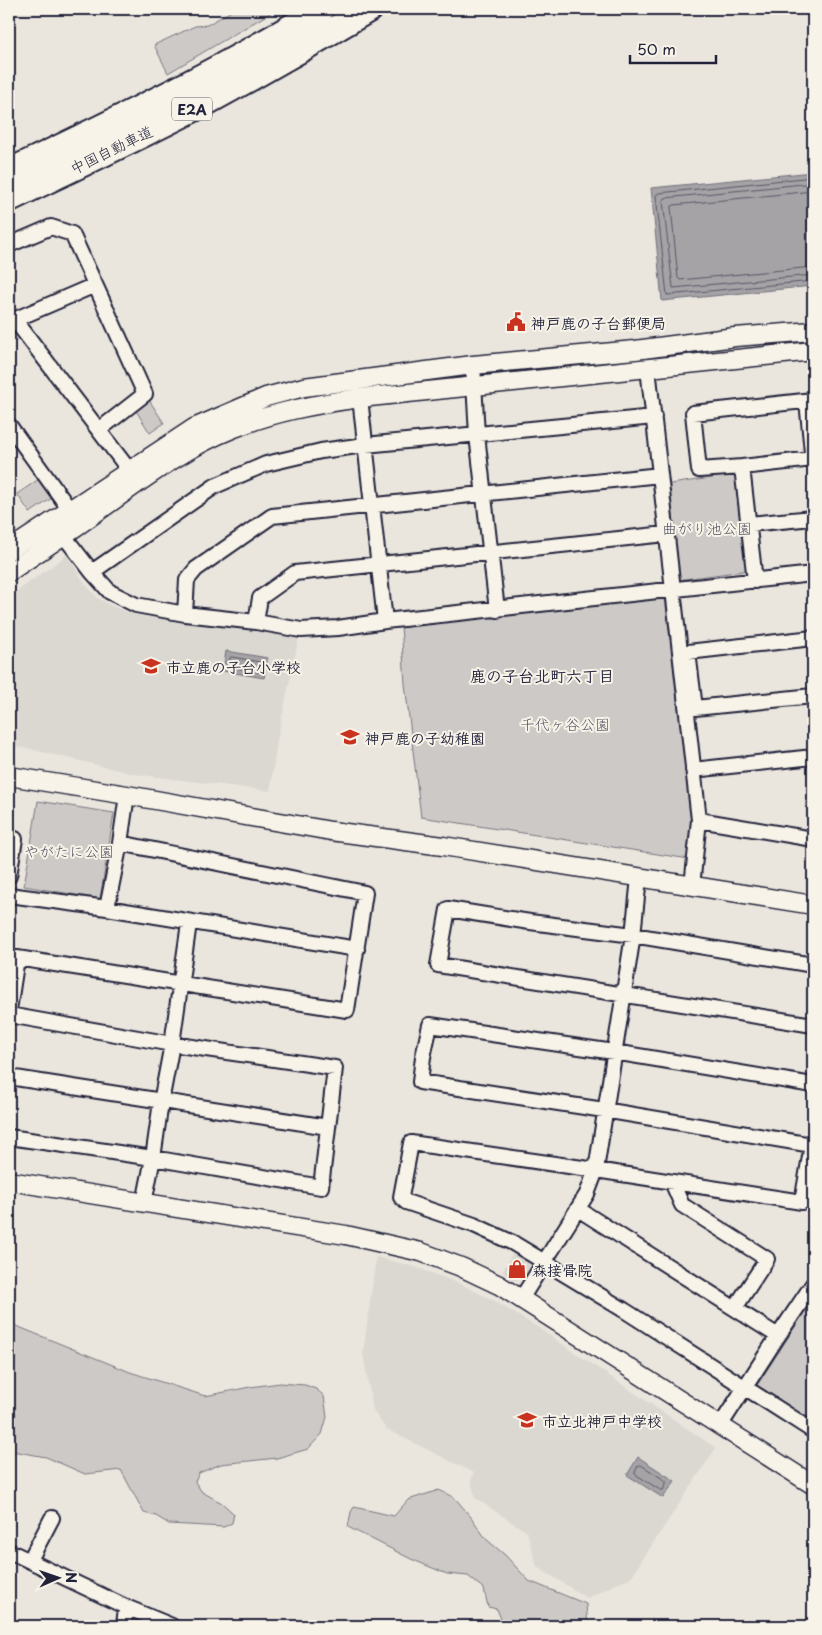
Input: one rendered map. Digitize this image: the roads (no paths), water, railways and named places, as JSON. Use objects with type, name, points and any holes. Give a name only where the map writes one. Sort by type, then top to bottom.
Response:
[{"type":"highway","name":"中国自動車道","points":[[9,172],[205,74],[321,9]]},
{"type":"highway","name":"中国自動車道","points":[[9,198],[113,149],[206,102],[306,47],[369,9]]},
{"type":"street","points":[[9,245],[51,227],[72,234],[145,394],[99,430]]},
{"type":"street","points":[[95,285],[12,321],[129,470]]},
{"type":"street","points":[[10,546],[70,510],[194,428],[266,397],[304,387],[473,365],[636,350],[735,337],[813,331]]},
{"type":"street","points":[[9,572],[184,452],[231,429],[295,409],[360,398],[813,351]]},
{"type":"street","points":[[473,365],[478,435],[497,610]]},
{"type":"street","points":[[648,368],[699,820],[692,886]]},
{"type":"street","points":[[360,398],[384,621]]},
{"type":"street","points":[[810,401],[813,460],[700,470],[693,413],[810,401]]},
{"type":"street","points":[[92,572],[215,486],[266,464],[321,451],[365,445],[654,417]]},
{"type":"street","points":[[9,426],[70,510]]},
{"type":"street","points":[[742,467],[755,581]]},
{"type":"street","points":[[185,614],[187,580],[196,569],[272,516],[660,475]]},
{"type":"street","points":[[749,524],[813,518]]},
{"type":"street","points":[[256,622],[260,598],[295,573],[666,534]]},
{"type":"street","points":[[64,536],[110,592],[136,605],[185,614],[256,622],[301,630],[338,628],[384,621],[813,574]]},
{"type":"street","points":[[813,638],[688,652],[695,708],[813,696]]},
{"type":"street","points":[[693,770],[813,757]]},
{"type":"street","points":[[9,776],[331,831],[444,846],[813,905]]},
{"type":"street","points":[[106,908],[120,843],[127,795]]},
{"type":"street","points":[[699,820],[813,839]]},
{"type":"street","points":[[9,838],[15,839],[9,876]]},
{"type":"street","points":[[9,1010],[17,958],[347,1010],[365,893],[120,843]]},
{"type":"street","points":[[521,1299],[588,1194],[596,1170],[633,935],[639,878]]},
{"type":"street","points":[[9,895],[106,908],[357,949]]},
{"type":"street","points":[[813,965],[633,935],[448,909],[438,966],[813,1025]]},
{"type":"street","points":[[144,1203],[154,1158],[189,923]]},
{"type":"street","points":[[9,1015],[172,1044],[335,1068],[321,1187],[154,1158],[9,1137]]},
{"type":"street","points":[[813,1085],[614,1052],[430,1025],[420,1082],[604,1110],[812,1145],[802,1202],[411,1143],[401,1197],[406,1202],[474,1225],[513,1243],[624,1310],[813,1431]]},
{"type":"street","points":[[9,1077],[328,1127]]},
{"type":"street","points":[[9,1181],[346,1235],[421,1252],[461,1267],[521,1299],[813,1485]]},
{"type":"street","points":[[672,1182],[682,1205],[767,1259],[735,1308]]},
{"type":"street","points":[[578,1209],[778,1336]]},
{"type":"street","points":[[720,1426],[813,1284]]},
{"type":"street","points":[[30,1560],[51,1526]]},
{"type":"street","points":[[9,1551],[126,1607],[172,1626]]},
{"type":"street","points":[[124,1626],[126,1607]]},
{"type":"water","points":[[813,172],[813,286],[662,301],[651,188]]},
{"type":"water","points":[[226,651],[268,658],[264,678],[223,671]]},
{"type":"water","points":[[638,1457],[675,1481],[663,1498],[627,1475]]},
{"type":"place","name":"神戸鹿の子台郵便局","points":[[516,322]]},
{"type":"place","name":"市立鹿の子台小学校","points":[[151,666]]},
{"type":"place","name":"神戸鹿の子幼稚園","points":[[350,737]]},
{"type":"place","name":"森接骨院","points":[[517,1269]]},
{"type":"place","name":"市立北神戸中学校","points":[[527,1420]]},
{"type":"district","name":"鹿の子台北町六丁目","points":[[542,675]]},
{"type":"park label","name":"曲がり池公園","points":[[707,527]]},
{"type":"park label","name":"千代ヶ谷公園","points":[[565,723]]},
{"type":"park label","name":"やがたに公園","points":[[69,850]]}]
